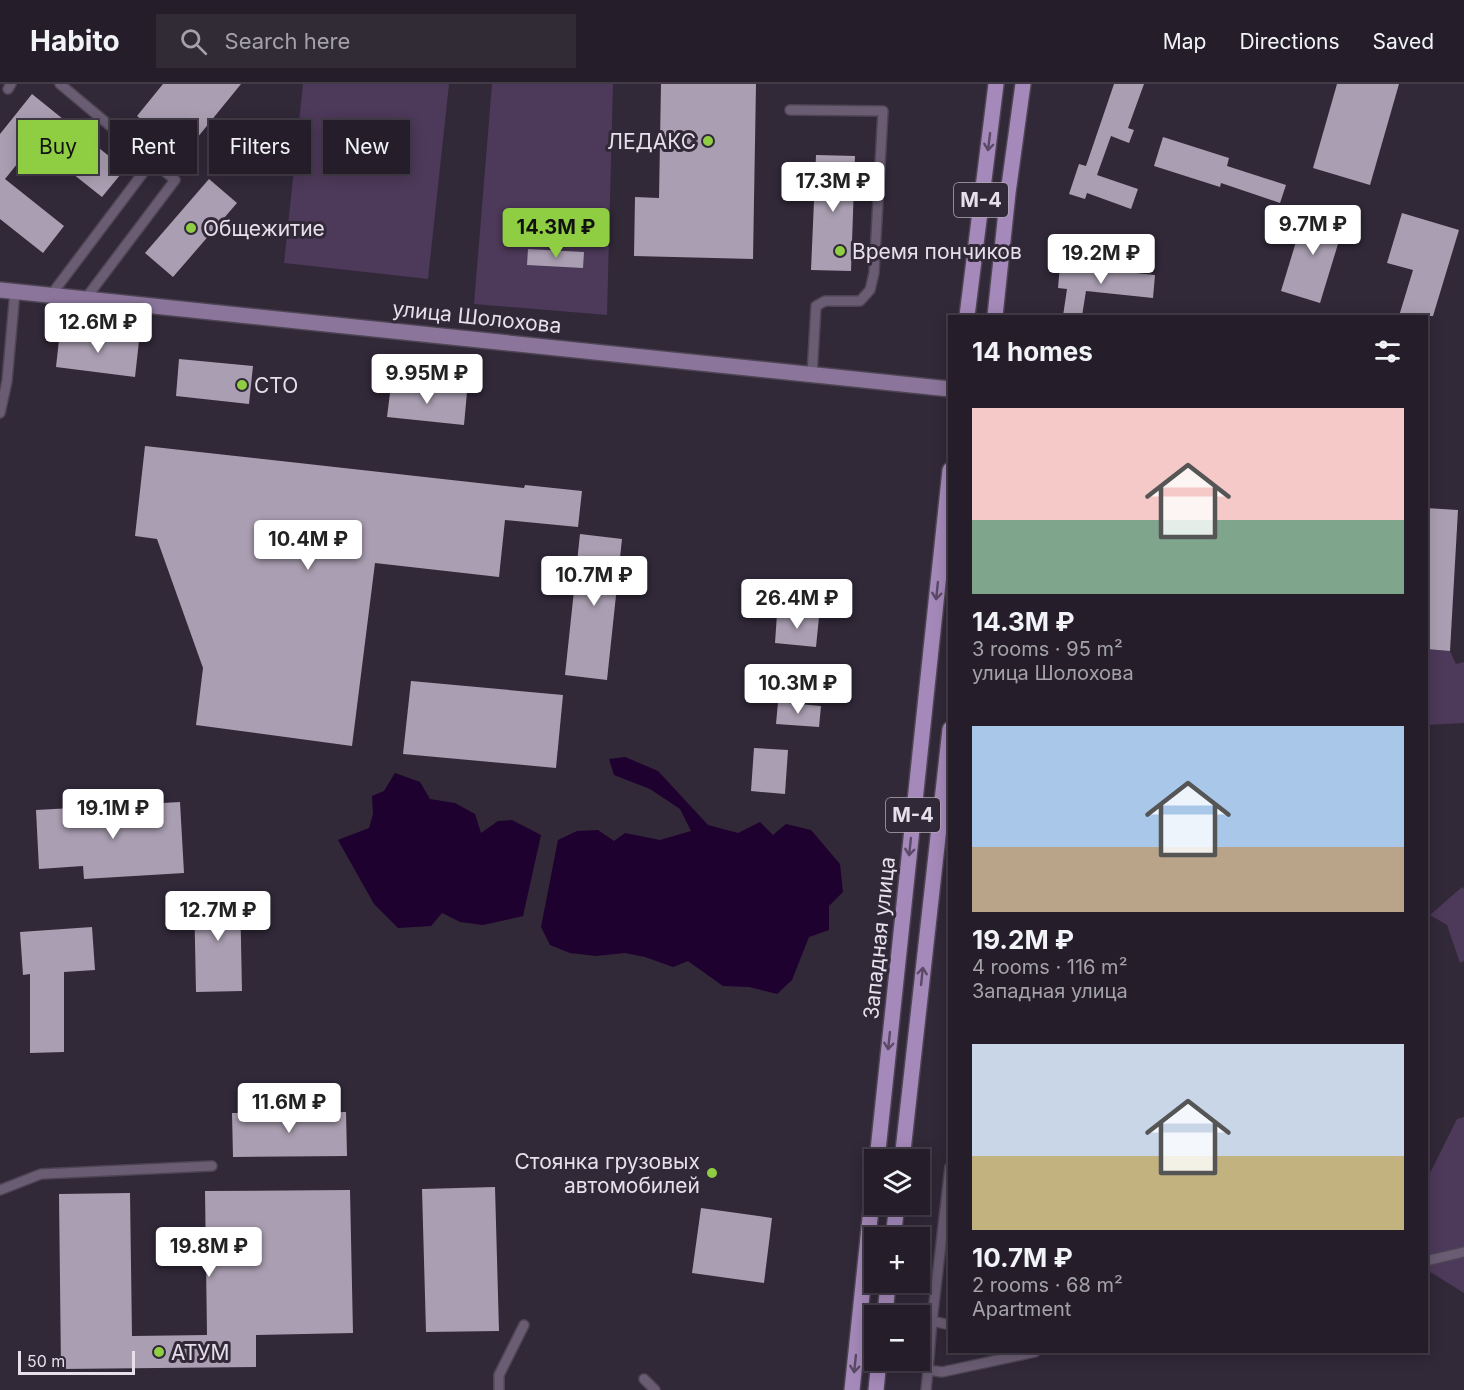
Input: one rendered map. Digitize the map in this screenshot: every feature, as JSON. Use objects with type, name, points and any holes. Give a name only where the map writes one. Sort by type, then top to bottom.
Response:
[{"type":"main road","name":"М-4","points":[[967,315],[996,84]]},
{"type":"main road","name":"М-4","points":[[995,315],[1008,193],[1023,84]]},
{"type":"main road","name":"Западная улица","points":[[878,1149],[948,489]]},
{"type":"main road","name":"М-4","points":[[903,1149],[948,747]]},
{"type":"main road","points":[[852,1390],[870,1215]]},
{"type":"main road","points":[[876,1390],[878,1371]]},
{"type":"street","name":"улица Шолохова","points":[[7,290],[948,389]]},
{"type":"lane","points":[[60,84],[110,126]]},
{"type":"lane","points":[[790,110],[883,111],[874,273],[870,290],[860,301],[825,301],[816,306],[812,375]]},
{"type":"lane","points":[[51,295],[142,174]]},
{"type":"lane","points":[[86,298],[175,180],[168,174]]},
{"type":"lane","points":[[0,412],[7,381],[7,290]]},
{"type":"lane","points":[[0,1190],[42,1174],[212,1166]]},
{"type":"lane","points":[[930,1346],[948,1184]]},
{"type":"lane","points":[[1428,1261],[1464,1252]]},
{"type":"lane","points":[[932,1321],[948,1325]]},
{"type":"lane","points":[[499,1390],[499,1374],[524,1325]]},
{"type":"lane","points":[[930,1370],[942,1372],[1030,1353]]},
{"type":"lane","points":[[926,1390],[928,1371]]},
{"type":"lane","points":[[644,1379],[655,1390]]},
{"type":"shaded area","points":[[303,84],[449,84],[428,279],[284,263],[293,174],[311,174],[311,120],[299,120]]},
{"type":"shaded area","points":[[492,84],[613,84],[607,315],[474,304]]},
{"type":"shaded area","points":[[1428,649],[1450,651],[1456,664],[1464,662],[1464,723],[1428,725]]},
{"type":"shaded area","points":[[625,757],[658,771],[708,825],[738,833],[760,822],[773,835],[786,824],[811,830],[840,864],[843,892],[829,906],[829,930],[809,937],[792,980],[777,994],[749,987],[723,986],[688,961],[673,967],[625,953],[596,956],[570,953],[550,945],[541,927],[558,840],[577,831],[598,830],[614,841],[625,833],[660,840],[691,831],[680,809],[650,789],[614,775],[609,759]]},
{"type":"shaded area","points":[[395,773],[420,782],[430,799],[455,803],[475,814],[481,833],[498,821],[512,820],[541,835],[523,916],[483,925],[460,922],[442,913],[431,926],[398,928],[374,904],[338,840],[369,828],[373,814],[372,796],[384,791]]},
{"type":"shaded area","points":[[1462,887],[1464,889],[1464,961],[1460,963],[1447,925],[1430,915]]},
{"type":"shaded area","points":[[1464,1117],[1464,1293],[1428,1271],[1428,1177],[1457,1119]]},
{"type":"building","points":[[163,84],[241,84],[212,120],[209,120],[209,123],[197,138],[197,120],[142,120],[137,116]]},
{"type":"building","name":"ЛЕДАКС","points":[[661,84],[756,84],[753,259],[634,256],[635,197],[659,198]]},
{"type":"building","points":[[1114,84],[1144,84],[1128,128],[1134,130],[1129,143],[1111,136],[1097,175],[1138,189],[1131,209],[1087,193],[1085,199],[1069,194],[1079,164],[1086,166]]},
{"type":"building","points":[[1337,84],[1399,84],[1370,185],[1313,168]]},
{"type":"building","points":[[32,94],[64,120],[18,120],[18,163],[5,179],[64,226],[43,253],[0,219],[0,134]]},
{"type":"building","points":[[1163,137],[1229,158],[1227,166],[1286,185],[1280,203],[1221,183],[1220,187],[1154,166]]},
{"type":"building","points":[[98,147],[110,157],[110,174],[121,174],[102,197],[73,174],[98,174]]},
{"type":"building","points":[[816,155],[855,156],[851,271],[811,270]]},
{"type":"building","name":"Общежитие","points":[[209,179],[237,203],[173,277],[145,253]]},
{"type":"building","points":[[1306,209],[1345,221],[1320,303],[1281,291]]},
{"type":"building","points":[[1402,213],[1459,230],[1433,316],[1399,315],[1413,270],[1387,263]]},
{"type":"building","points":[[528,249],[584,252],[583,268],[527,265]]},
{"type":"building","points":[[1060,265],[1155,275],[1153,298],[1086,291],[1082,315],[1063,315],[1067,289],[1058,288]]},
{"type":"building","points":[[60,331],[139,341],[135,377],[56,367]]},
{"type":"building","points":[[179,359],[253,366],[249,404],[176,396]]},
{"type":"building","points":[[391,385],[467,392],[464,425],[387,417]]},
{"type":"building","points":[[145,446],[524,488],[525,485],[582,491],[578,527],[505,520],[499,577],[375,563],[352,746],[196,725],[203,668],[157,539],[135,536]]},
{"type":"building","points":[[1428,508],[1458,510],[1450,651],[1428,649]]},
{"type":"building","points":[[580,534],[622,539],[607,680],[565,675]]},
{"type":"building","points":[[777,614],[819,617],[816,647],[775,643]]},
{"type":"building","points":[[411,681],[563,695],[556,768],[403,754]]},
{"type":"building","points":[[778,702],[821,706],[819,727],[776,724]]},
{"type":"building","points":[[754,748],[788,750],[785,794],[751,791]]},
{"type":"building","points":[[180,802],[184,873],[84,879],[83,866],[39,869],[36,810]]},
{"type":"building","points":[[240,892],[242,991],[196,992],[194,893]]},
{"type":"building","points":[[92,927],[95,970],[64,972],[64,1052],[30,1053],[30,974],[23,975],[20,932]]},
{"type":"building","points":[[346,1112],[347,1156],[233,1157],[232,1113]]},
{"type":"building","points":[[495,1187],[499,1331],[426,1332],[422,1189]]},
{"type":"building","points":[[350,1190],[353,1333],[256,1335],[256,1367],[61,1369],[59,1194],[130,1193],[132,1336],[207,1335],[205,1191]]},
{"type":"building","points":[[701,1208],[772,1218],[764,1283],[692,1273]]},
{"type":"place","name":"ЛЕДАКС","points":[[708,141]]},
{"type":"place","name":"Общежитие","points":[[191,228]]},
{"type":"place","name":"Время пончиков","points":[[840,251]]},
{"type":"place","name":"СТО","points":[[242,385]]},
{"type":"place","name":"Стоянка грузовых автомобилей","points":[[712,1173]]},
{"type":"place","name":"АТУМ","points":[[159,1352]]}]
